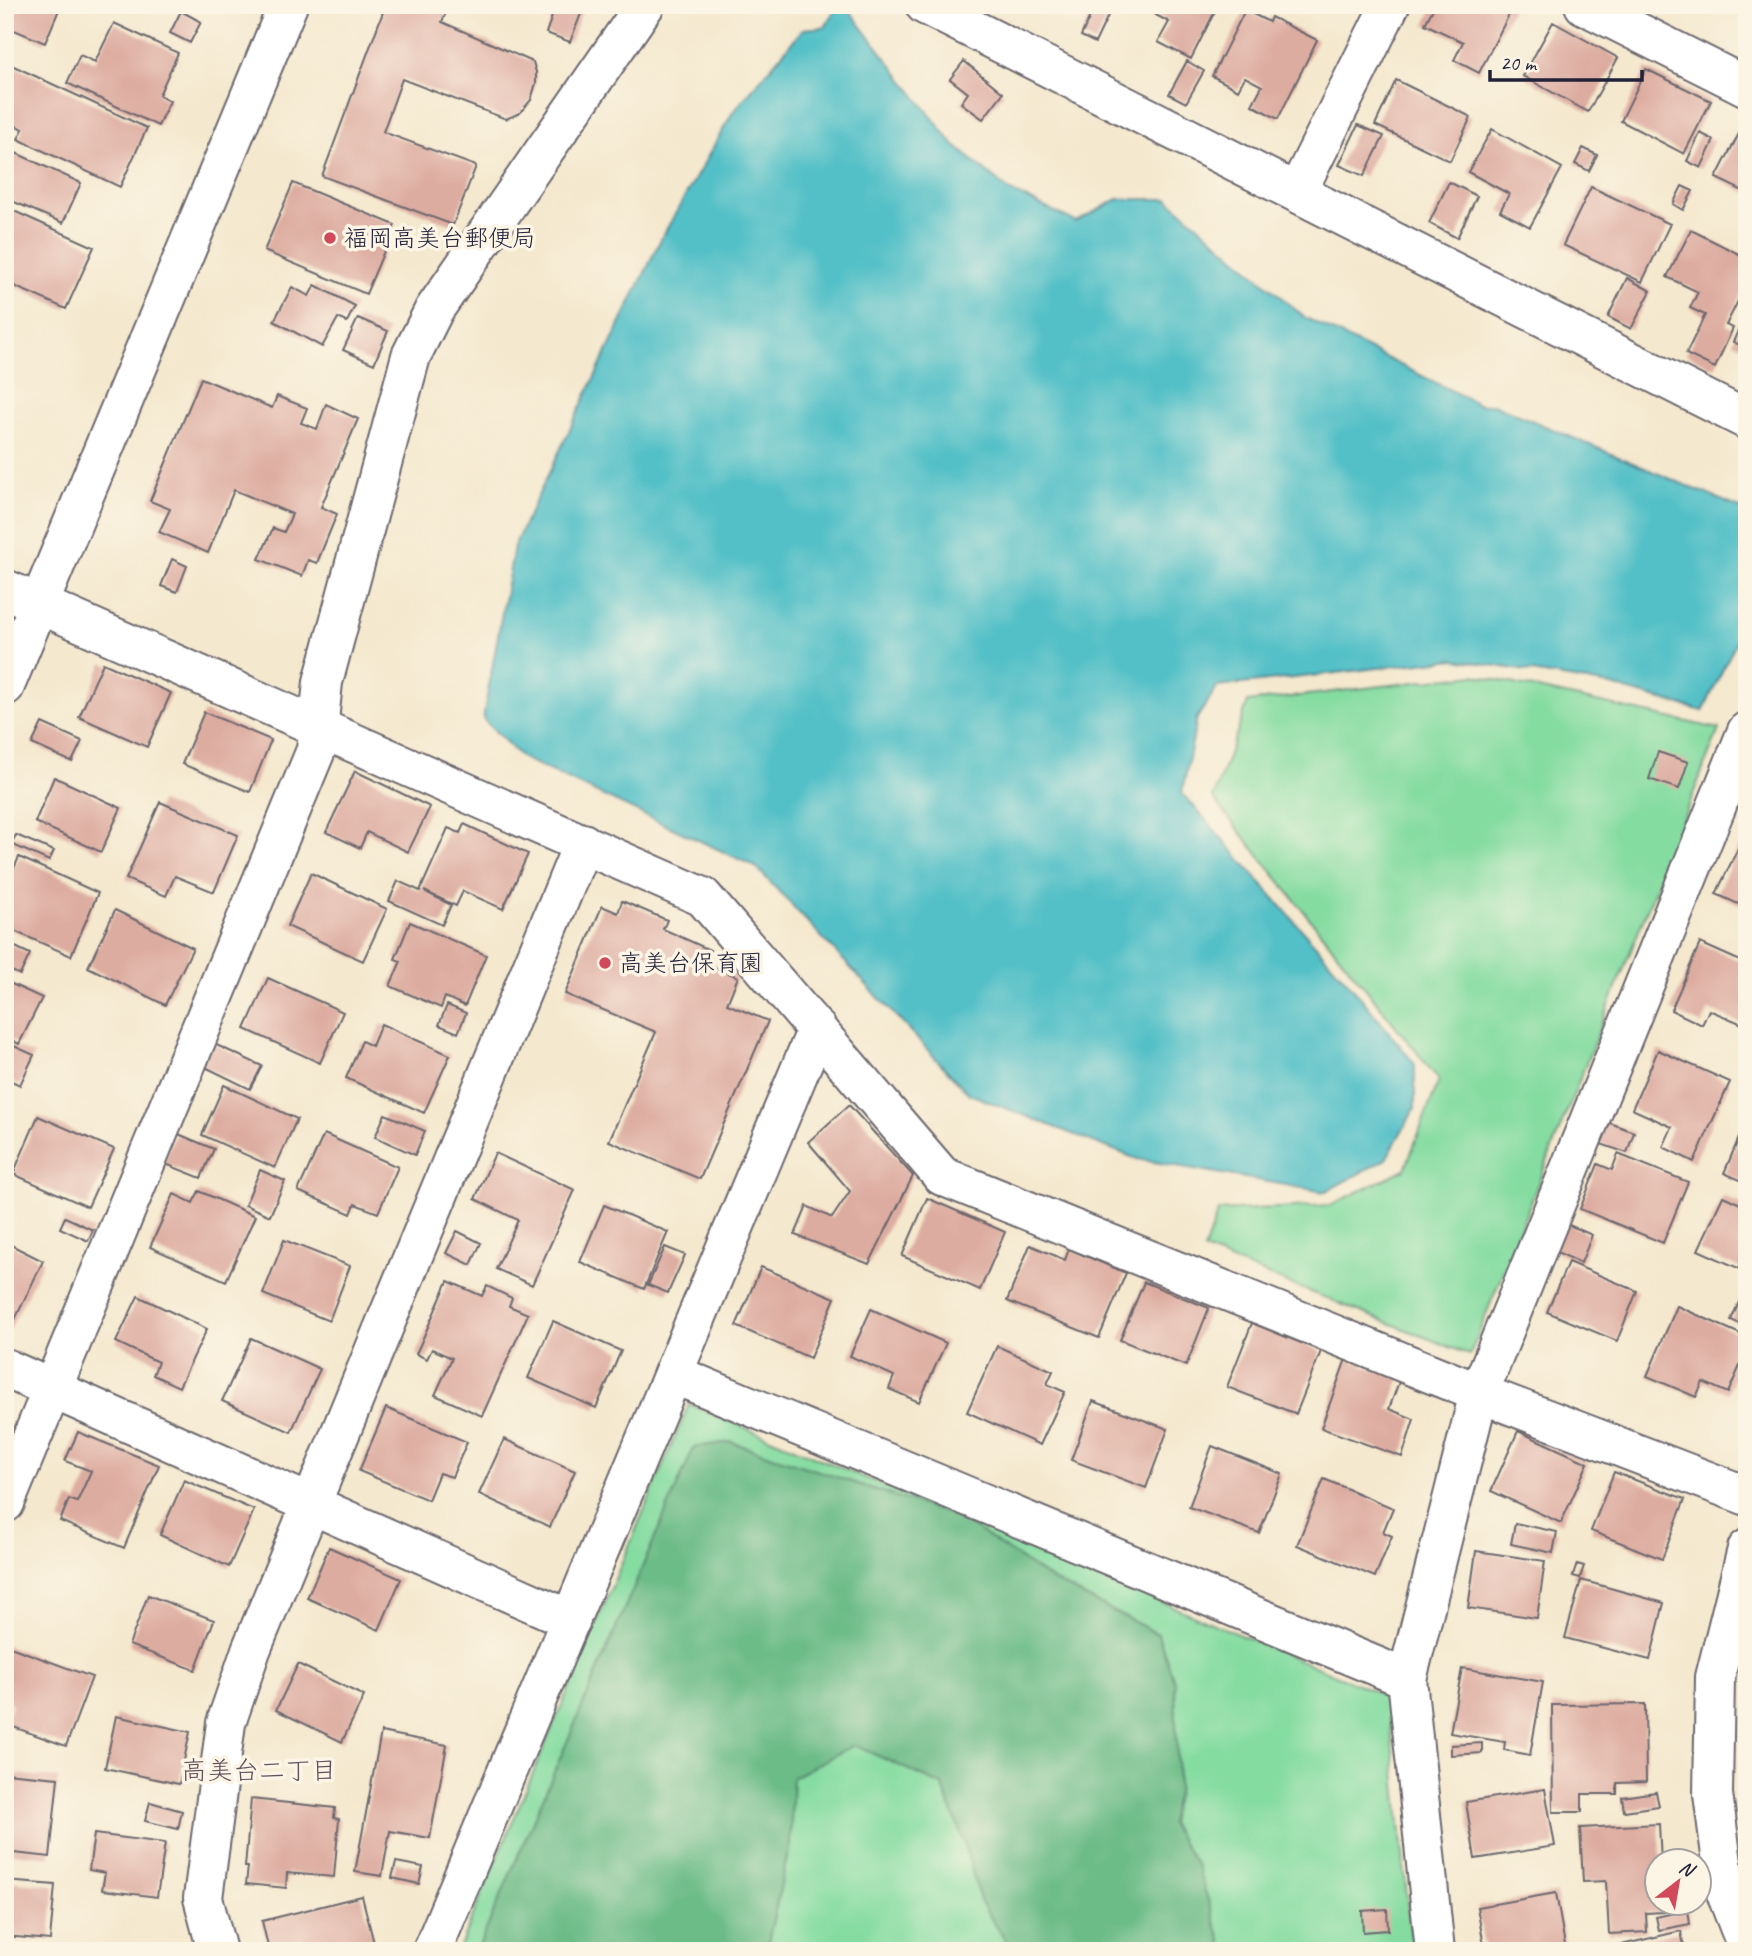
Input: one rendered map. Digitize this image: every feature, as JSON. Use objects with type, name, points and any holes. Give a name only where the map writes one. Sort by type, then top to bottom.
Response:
[{"type":"street","points":[[5,686],[288,5]]},
{"type":"street","points":[[5,1503],[316,750],[323,682],[411,356],[434,310],[645,5]]},
{"type":"street","points":[[925,5],[1747,420]]},
{"type":"street","points":[[1297,191],[1390,5]]},
{"type":"street","points":[[1584,5],[1747,87]]},
{"type":"street","points":[[5,589],[40,602],[703,897],[942,1176],[1479,1393],[1747,1496]]},
{"type":"street","points":[[1435,1951],[1407,1678],[1479,1393],[1747,731]]},
{"type":"street","points":[[217,1951],[203,1898],[226,1723],[251,1650],[583,843]]},
{"type":"street","points":[[432,1951],[817,1029]]},
{"type":"street","points":[[5,1368],[570,1620]]},
{"type":"street","points":[[673,1374],[1407,1678]]},
{"type":"street","points":[[1747,1549],[1715,1676],[1713,1794],[1726,1893],[1747,1947]]},
{"type":"green space","points":[[1474,675],[1719,729],[1470,1355],[1204,1250],[1218,1211],[1331,1205],[1405,1169],[1439,1080],[1213,798],[1248,702]]},
{"type":"green space","points":[[689,1404],[1388,1697],[1412,1951],[458,1951]]},
{"type":"green space","points":[[731,1442],[958,1517],[1052,1580],[1158,1634],[1175,1684],[1178,1787],[1170,1823],[1197,1866],[1222,1943],[1221,1951],[1013,1951],[981,1903],[964,1842],[942,1785],[854,1745],[793,1777],[790,1845],[766,1951],[477,1951],[694,1447]]},
{"type":"water","points":[[839,5],[845,5],[953,144],[1008,190],[1076,222],[1118,199],[1168,199],[1304,317],[1480,405],[1493,404],[1747,511],[1747,619],[1703,711],[1604,684],[1455,659],[1217,687],[1197,718],[1182,793],[1352,987],[1415,1064],[1415,1108],[1386,1159],[1325,1192],[1137,1159],[969,1094],[756,867],[522,758],[483,719],[514,546],[661,239],[733,112],[803,29],[825,27]]},
{"type":"building","points":[[5,5],[61,5],[45,43],[12,29],[5,47]]},
{"type":"building","points":[[366,5],[449,5],[442,22],[533,62],[536,83],[531,100],[520,113],[506,119],[402,79],[383,132],[476,166],[453,225],[322,176],[383,12]]},
{"type":"building","points":[[556,5],[582,11],[570,42],[546,33]]},
{"type":"building","points":[[1095,5],[1113,5],[1095,43],[1081,36]]},
{"type":"building","points":[[1137,5],[1218,5],[1191,59],[1158,42],[1169,22]]},
{"type":"building","points":[[1435,5],[1514,5],[1479,73],[1454,60],[1463,42],[1425,24]]},
{"type":"building","points":[[1245,10],[1269,22],[1271,17],[1317,40],[1278,119],[1252,105],[1262,86],[1245,77],[1238,90],[1212,76]]},
{"type":"building","points":[[181,11],[201,22],[190,43],[170,33]]},
{"type":"building","points":[[1553,22],[1618,58],[1588,112],[1523,76]]},
{"type":"building","points":[[114,23],[178,53],[159,95],[170,101],[158,126],[67,83],[80,55],[95,62]]},
{"type":"building","points":[[964,61],[1003,93],[983,119],[961,103],[968,93],[950,79]]},
{"type":"building","points":[[1187,61],[1204,71],[1186,103],[1169,94]]},
{"type":"building","points":[[5,62],[147,128],[120,187],[18,139],[23,129],[5,121]]},
{"type":"building","points":[[1646,69],[1711,101],[1684,154],[1621,121]]},
{"type":"building","points":[[1396,80],[1471,117],[1450,161],[1375,125]]},
{"type":"building","points":[[1747,118],[1747,193],[1716,178]]},
{"type":"building","points":[[1358,125],[1384,136],[1364,176],[1339,165]]},
{"type":"building","points":[[1492,129],[1562,168],[1530,227],[1500,211],[1509,194],[1468,172]]},
{"type":"building","points":[[1700,133],[1714,140],[1701,168],[1687,161]]},
{"type":"building","points":[[5,148],[81,183],[63,223],[5,198]]},
{"type":"building","points":[[1583,148],[1597,155],[1589,171],[1575,164]]},
{"type":"building","points":[[1449,182],[1477,196],[1457,238],[1429,223]]},
{"type":"building","name":"福岡高美台郵便局","points":[[293,183],[395,225],[366,294],[264,251]]},
{"type":"building","points":[[1682,186],[1693,191],[1683,210],[1673,204]]},
{"type":"building","points":[[1591,187],[1670,224],[1642,282],[1563,245]]},
{"type":"building","points":[[5,207],[94,247],[66,309],[5,282]]},
{"type":"building","points":[[1691,230],[1747,258],[1747,283],[1726,325],[1733,328],[1715,368],[1686,354],[1705,315],[1690,308],[1698,292],[1667,277]]},
{"type":"building","points":[[1627,278],[1651,291],[1631,329],[1608,317]]},
{"type":"building","points":[[315,285],[355,306],[347,322],[338,318],[322,347],[274,321],[292,287],[309,296]]},
{"type":"building","points":[[1747,310],[1747,348],[1733,342]]},
{"type":"building","points":[[358,318],[388,331],[374,364],[343,350]]},
{"type":"building","points":[[201,378],[272,408],[277,396],[307,408],[301,423],[317,429],[326,404],[358,419],[321,507],[337,514],[317,563],[308,560],[302,576],[259,559],[273,528],[284,532],[292,514],[234,490],[208,553],[159,532],[170,509],[150,501]]},
{"type":"building","points":[[172,559],[187,566],[177,592],[161,586]]},
{"type":"building","points":[[103,663],[171,693],[147,747],[79,717]]},
{"type":"building","points":[[204,712],[271,740],[250,792],[182,764]]},
{"type":"building","points":[[42,723],[82,741],[72,762],[32,744]]},
{"type":"building","points":[[1658,752],[1688,762],[1679,789],[1649,779]]},
{"type":"building","points":[[355,771],[430,807],[408,852],[367,832],[360,848],[326,832]]},
{"type":"building","points":[[54,777],[121,808],[101,852],[35,822]]},
{"type":"building","points":[[160,802],[238,835],[214,892],[175,876],[166,896],[126,879]]},
{"type":"building","points":[[464,824],[528,854],[503,909],[463,891],[456,906],[424,891],[451,905],[442,925],[389,901],[398,881],[420,891],[448,828],[460,833]]},
{"type":"building","points":[[16,835],[54,851],[49,861],[11,844]]},
{"type":"building","points":[[1741,842],[1747,845],[1747,908],[1716,894]]},
{"type":"building","points":[[19,857],[98,893],[71,956],[5,927],[5,888]]},
{"type":"building","points":[[311,873],[387,909],[363,961],[287,926]]},
{"type":"building","points":[[622,901],[667,920],[663,929],[710,950],[705,963],[738,977],[727,1004],[768,1021],[700,1179],[609,1141],[656,1032],[565,994],[602,906],[618,913]]},
{"type":"building","points":[[115,910],[193,948],[165,1005],[88,967]]},
{"type":"building","points":[[410,922],[486,955],[465,1006],[445,997],[441,1008],[390,986],[401,961],[395,959]]},
{"type":"building","points":[[5,942],[30,954],[20,975],[5,968]]},
{"type":"building","points":[[1700,943],[1747,964],[1747,1026],[1709,1010],[1702,1025],[1671,1010]]},
{"type":"building","points":[[268,978],[343,1012],[320,1063],[245,1029]]},
{"type":"building","points":[[5,981],[42,998],[19,1044],[5,1037]]},
{"type":"building","points":[[447,1005],[466,1013],[458,1033],[439,1025]]},
{"type":"building","points":[[381,1024],[450,1055],[424,1113],[346,1078],[362,1041],[372,1046]]},
{"type":"building","points":[[5,1042],[34,1055],[20,1085],[5,1078]]},
{"type":"building","points":[[210,1042],[262,1066],[250,1089],[199,1064]]},
{"type":"building","points":[[1658,1050],[1730,1082],[1694,1162],[1663,1147],[1672,1127],[1632,1109]]},
{"type":"building","points":[[224,1085],[297,1119],[275,1168],[202,1135]]},
{"type":"building","points":[[849,1105],[913,1176],[869,1264],[795,1235],[807,1206],[832,1218],[850,1191],[808,1142]]},
{"type":"building","points":[[385,1114],[425,1131],[415,1155],[375,1137]]},
{"type":"building","points":[[38,1116],[114,1149],[88,1207],[13,1174]]},
{"type":"building","points":[[1594,1117],[1634,1132],[1627,1153],[1586,1139]]},
{"type":"building","points":[[1747,1119],[1747,1183],[1724,1173]]},
{"type":"building","points":[[176,1133],[214,1149],[201,1178],[163,1163]]},
{"type":"building","points":[[324,1134],[398,1167],[378,1213],[355,1204],[351,1214],[298,1191]]},
{"type":"building","points":[[495,1153],[575,1190],[532,1285],[496,1269],[518,1220],[475,1199]]},
{"type":"building","points":[[1618,1154],[1688,1182],[1663,1243],[1580,1209],[1598,1164],[1612,1170]]},
{"type":"building","points":[[260,1170],[285,1181],[270,1216],[245,1205]]},
{"type":"building","points":[[199,1191],[255,1216],[226,1281],[150,1247],[174,1194],[193,1203]]},
{"type":"building","points":[[1723,1196],[1747,1207],[1747,1272],[1698,1250]]},
{"type":"building","points":[[927,1198],[1005,1232],[980,1290],[902,1256]]},
{"type":"building","points":[[604,1205],[668,1232],[644,1289],[580,1262]]},
{"type":"building","points":[[65,1217],[93,1230],[88,1241],[60,1228]]},
{"type":"building","points":[[1562,1222],[1592,1235],[1581,1263],[1550,1249]]},
{"type":"building","points":[[457,1231],[481,1243],[471,1265],[446,1253]]},
{"type":"building","points":[[284,1240],[350,1266],[329,1321],[263,1294]]},
{"type":"building","points":[[5,1242],[43,1261],[10,1330],[5,1328]]},
{"type":"building","points":[[1030,1245],[1065,1260],[1069,1249],[1126,1273],[1099,1338],[1007,1301]]},
{"type":"building","points":[[665,1247],[685,1255],[668,1293],[648,1285]]},
{"type":"building","points":[[1568,1262],[1637,1291],[1617,1341],[1547,1312]]},
{"type":"building","points":[[761,1267],[835,1298],[810,1358],[736,1326]]},
{"type":"building","points":[[448,1281],[482,1296],[487,1286],[512,1298],[509,1306],[528,1314],[482,1416],[435,1395],[452,1358],[432,1349],[427,1359],[416,1354]]},
{"type":"building","points":[[1144,1282],[1209,1308],[1186,1366],[1120,1340]]},
{"type":"building","points":[[1743,1293],[1747,1295],[1747,1327],[1731,1320]]},
{"type":"building","points":[[138,1296],[207,1329],[179,1387],[153,1375],[158,1362],[116,1342]]},
{"type":"building","points":[[1677,1306],[1747,1337],[1747,1350],[1728,1393],[1703,1382],[1696,1397],[1647,1376]]},
{"type":"building","points":[[871,1309],[946,1343],[919,1402],[889,1389],[894,1376],[850,1356]]},
{"type":"building","points":[[553,1321],[621,1351],[596,1408],[528,1378]]},
{"type":"building","points":[[1252,1323],[1321,1351],[1296,1414],[1227,1387]]},
{"type":"building","points":[[251,1338],[320,1369],[291,1432],[222,1401]]},
{"type":"building","points":[[997,1346],[1053,1371],[1047,1384],[1065,1392],[1040,1445],[967,1412]]},
{"type":"building","points":[[1346,1359],[1400,1379],[1389,1409],[1414,1419],[1402,1457],[1321,1428]]},
{"type":"building","points":[[1093,1401],[1168,1429],[1146,1488],[1071,1460]]},
{"type":"building","points":[[386,1408],[467,1442],[452,1477],[439,1473],[428,1500],[359,1471]]},
{"type":"building","points":[[1518,1431],[1588,1463],[1561,1523],[1491,1491]]},
{"type":"building","points":[[78,1432],[159,1465],[124,1548],[60,1521],[69,1499],[77,1502],[91,1471],[65,1461]]},
{"type":"building","points":[[504,1439],[575,1471],[550,1527],[479,1494]]},
{"type":"building","points":[[1212,1446],[1282,1474],[1259,1533],[1189,1507]]},
{"type":"building","points":[[1614,1472],[1685,1499],[1662,1559],[1591,1531]]},
{"type":"building","points":[[1324,1479],[1393,1508],[1383,1532],[1392,1536],[1375,1577],[1297,1545]]},
{"type":"building","points":[[184,1480],[254,1510],[229,1567],[160,1535]]},
{"type":"building","points":[[1515,1523],[1557,1532],[1553,1553],[1511,1544]]},
{"type":"building","points":[[329,1547],[401,1579],[379,1630],[307,1598]]},
{"type":"building","points":[[1476,1551],[1545,1561],[1537,1618],[1468,1608]]},
{"type":"building","points":[[1577,1564],[1584,1566],[1580,1578],[1573,1576]]},
{"type":"building","points":[[1581,1580],[1664,1603],[1650,1660],[1565,1638]]},
{"type":"building","points":[[148,1595],[214,1620],[195,1670],[129,1645]]},
{"type":"building","points":[[5,1645],[92,1677],[66,1746],[5,1724],[12,1704],[5,1702]]},
{"type":"building","points":[[298,1664],[364,1696],[342,1742],[276,1710]]},
{"type":"building","points":[[1462,1668],[1543,1682],[1530,1755],[1504,1750],[1505,1742],[1450,1733]]},
{"type":"building","points":[[1645,1704],[1646,1782],[1617,1783],[1617,1794],[1582,1794],[1582,1812],[1553,1812],[1552,1705]]},
{"type":"building","points":[[116,1716],[190,1732],[179,1784],[105,1768]]},
{"type":"building","points":[[381,1732],[447,1745],[430,1838],[390,1831],[382,1876],[355,1872]]},
{"type":"building","points":[[1482,1743],[1482,1753],[1451,1755],[1451,1745]]},
{"type":"building","points":[[5,1773],[58,1778],[50,1857],[5,1852]]},
{"type":"building","points":[[1545,1789],[1555,1846],[1475,1859],[1466,1802]]},
{"type":"building","points":[[1656,1792],[1659,1806],[1624,1811],[1622,1797]]},
{"type":"building","points":[[251,1799],[335,1808],[334,1818],[339,1819],[334,1877],[287,1873],[286,1888],[246,1884]]},
{"type":"building","points":[[150,1802],[182,1811],[178,1829],[145,1821]]},
{"type":"building","points":[[1659,1824],[1660,1848],[1644,1848],[1644,1918],[1646,1918],[1647,1932],[1609,1934],[1606,1881],[1583,1882],[1580,1828]]},
{"type":"building","points":[[94,1834],[165,1843],[157,1897],[102,1890],[105,1873],[89,1870]]},
{"type":"building","points":[[396,1862],[423,1867],[419,1884],[392,1878]]},
{"type":"building","points":[[5,1881],[55,1885],[50,1940],[5,1936]]},
{"type":"building","points":[[1556,1893],[1566,1951],[1485,1951],[1477,1907]]},
{"type":"building","points":[[362,1896],[376,1951],[269,1951],[262,1921]]},
{"type":"building","points":[[1387,1909],[1388,1930],[1363,1932],[1362,1911]]},
{"type":"building","points":[[1656,1918],[1689,1918],[1690,1924],[1659,1930]]},
{"type":"building","points":[[1681,1931],[1685,1951],[1600,1951],[1600,1950]]},
{"type":"place","name":"福岡高美台郵便局","points":[[330,238]]},
{"type":"place","name":"高美台保育園","points":[[605,963]]},
{"type":"district","name":"高美台二丁目","points":[[259,1770]]}]
